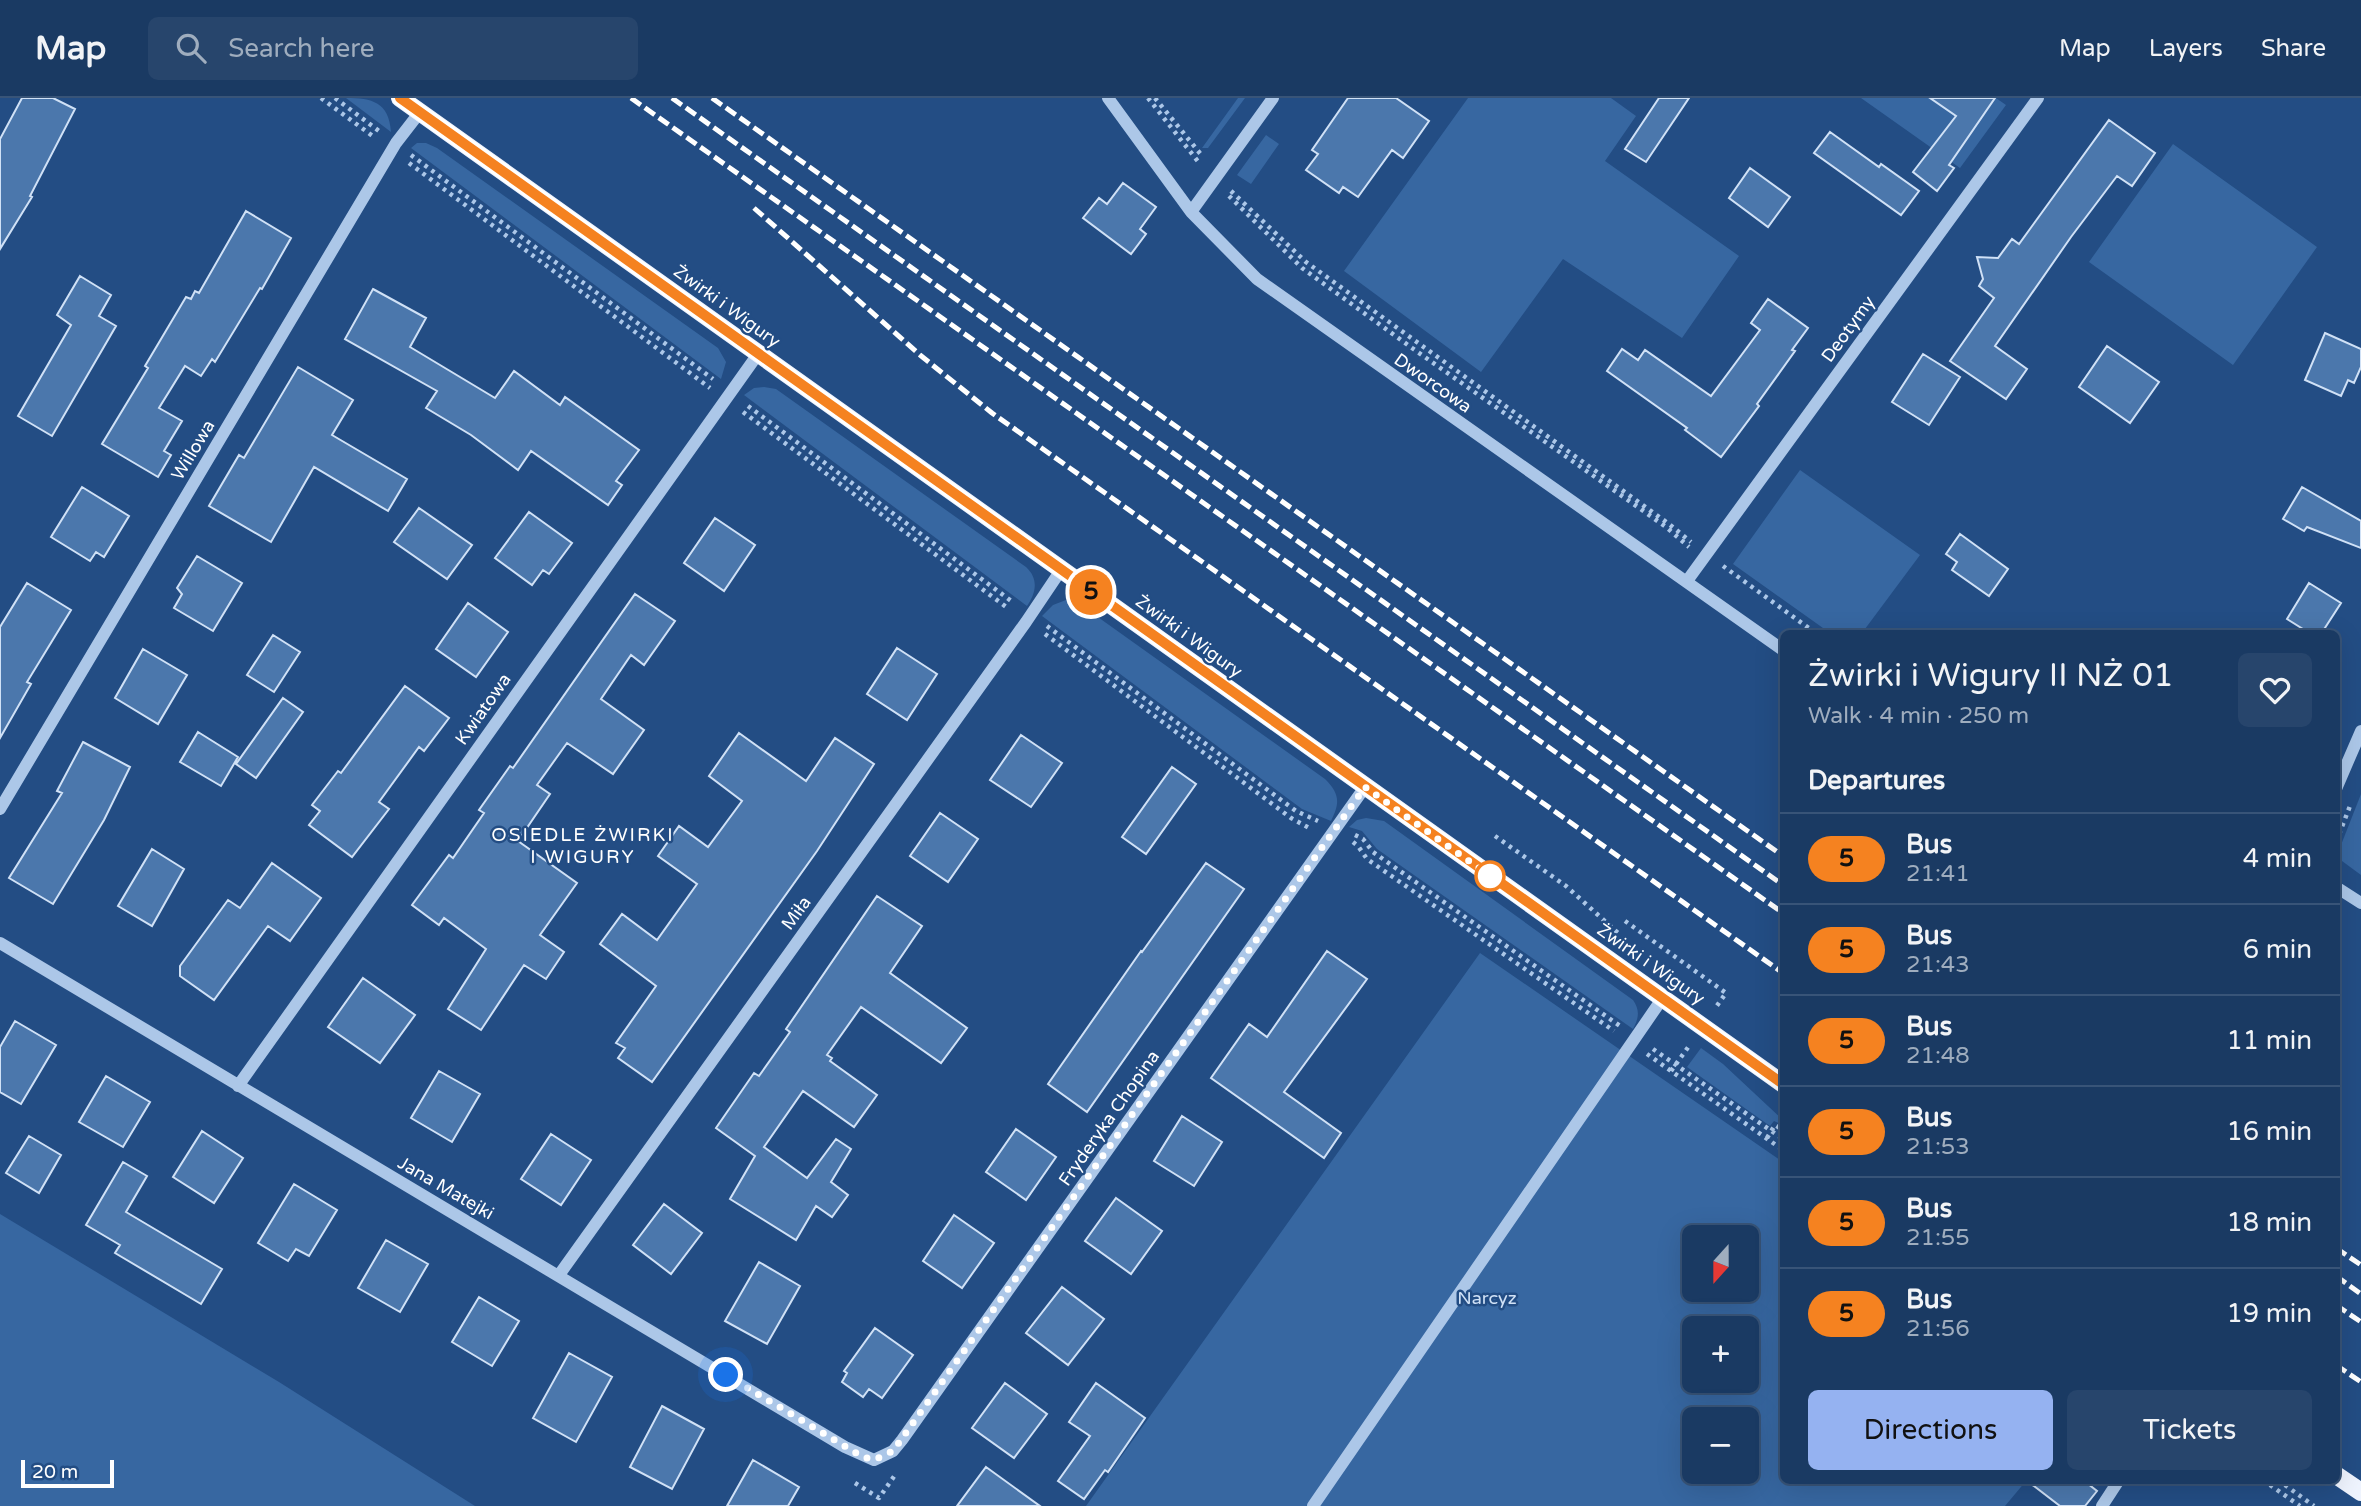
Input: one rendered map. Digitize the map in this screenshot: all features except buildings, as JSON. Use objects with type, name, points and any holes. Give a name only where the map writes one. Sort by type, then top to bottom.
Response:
[{"type":"main road","name":"Żwirki i Wigury","points":[[400,98],[1780,1082]]},
{"type":"main road","points":[[2340,1478],[2361,1492]]},
{"type":"street","name":"Dworcowa","points":[[1108,98],[1191,212],[1256,279],[1780,648]]},
{"type":"street","points":[[1191,212],[1273,98]]},
{"type":"street","name":"Deotymy","points":[[1687,581],[2038,98]]},
{"type":"street","name":"Willowa","points":[[0,809],[396,144],[420,112]]},
{"type":"street","name":"Kwiatowa","points":[[238,1086],[758,354]]},
{"type":"street","name":"Miła","points":[[559,1275],[1061,570]]},
{"type":"street","points":[[2340,780],[2361,731]]},
{"type":"street","name":"Fryderyka Chopina","points":[[874,1460],[893,1451],[902,1440],[1365,787]]},
{"type":"street","points":[[2340,890],[2361,904]]},
{"type":"street","name":"Jana Matejki","points":[[0,943],[845,1447],[874,1460]]},
{"type":"street","points":[[1313,1506],[1662,999]]},
{"type":"street","points":[[2102,1506],[2116,1484]]},
{"type":"path","points":[[335,98],[1296,811],[1363,839],[1373,852],[1780,1137]]},
{"type":"path","points":[[1148,98],[1215,178],[1302,268],[1811,630]]},
{"type":"path","points":[[1155,98],[1215,178]]},
{"type":"path","points":[[1495,836],[1566,886],[1622,938]]},
{"type":"path","points":[[1704,1001],[1715,1009]]},
{"type":"path","points":[[1767,1138],[1775,1125],[1780,1128]]},
{"type":"path","points":[[2269,1484],[2300,1506]]},
{"type":"path","points":[[2284,1484],[2314,1506]]},
{"type":"green space","points":[[346,98],[364,99],[378,104],[387,114],[391,132]]},
{"type":"green space","points":[[1238,98],[1245,98],[1208,148],[1202,148]]},
{"type":"green space","points":[[1468,98],[1611,98],[1636,116],[1605,161],[1739,256],[1682,338],[1563,259],[1481,372],[1344,271]]},
{"type":"green space","points":[[1861,98],[1996,98],[2006,105],[1960,168]]},
{"type":"green space","points":[[1266,135],[1279,144],[1251,184],[1237,175]]},
{"type":"green space","points":[[417,143],[426,143],[437,148],[718,348],[726,362],[721,379],[411,148]]},
{"type":"green space","points":[[2173,144],[2317,247],[2233,365],[2089,262]]},
{"type":"green space","points":[[754,388],[776,389],[1026,567],[1033,576],[1035,586],[1027,606],[744,395]]},
{"type":"green space","points":[[1800,470],[1920,555],[1864,630],[1826,630],[1733,564]]},
{"type":"green space","points":[[1066,600],[1081,605],[1325,779],[1334,789],[1337,799],[1331,821],[1302,809],[1042,616],[1053,605]]},
{"type":"green space","points":[[2361,794],[2361,875],[2342,861],[2341,845]]},
{"type":"green space","points":[[1366,818],[1384,821],[1633,1000],[1638,1014],[1633,1029],[1377,849],[1362,831],[1349,827],[1357,820]]},
{"type":"green space","name":"Narcyz","points":[[1480,953],[1780,1160],[1780,1484],[2023,1484],[2005,1506],[1086,1506]]},
{"type":"green space","points":[[1701,1048],[1723,1064],[1780,1117],[1780,1124],[1774,1121],[1770,1126],[1687,1067]]},
{"type":"green space","points":[[0,1214],[279,1382],[475,1506],[0,1506]]},
{"type":"railway","points":[[631,98],[1780,911]]},
{"type":"railway","points":[[672,98],[1780,883]]},
{"type":"railway","points":[[712,98],[1780,854]]},
{"type":"railway","points":[[754,208],[920,355],[992,413],[1780,971]]},
{"type":"railway","points":[[2340,1251],[2361,1265]]},
{"type":"railway","points":[[2340,1279],[2361,1294]]},
{"type":"railway","points":[[2340,1308],[2361,1322]]},
{"type":"railway","points":[[2340,1368],[2361,1382]]},
{"type":"bus line","name":"5","points":[[400,98],[1780,1082]]},
{"type":"district","name":"OSIEDLE ŻWIRKI I WIGURY","points":[[583,845]]},
{"type":"route","points":[[726,1375],[863,1457],[874,1460],[884,1457],[902,1440],[1365,787],[1490,876]]}]
